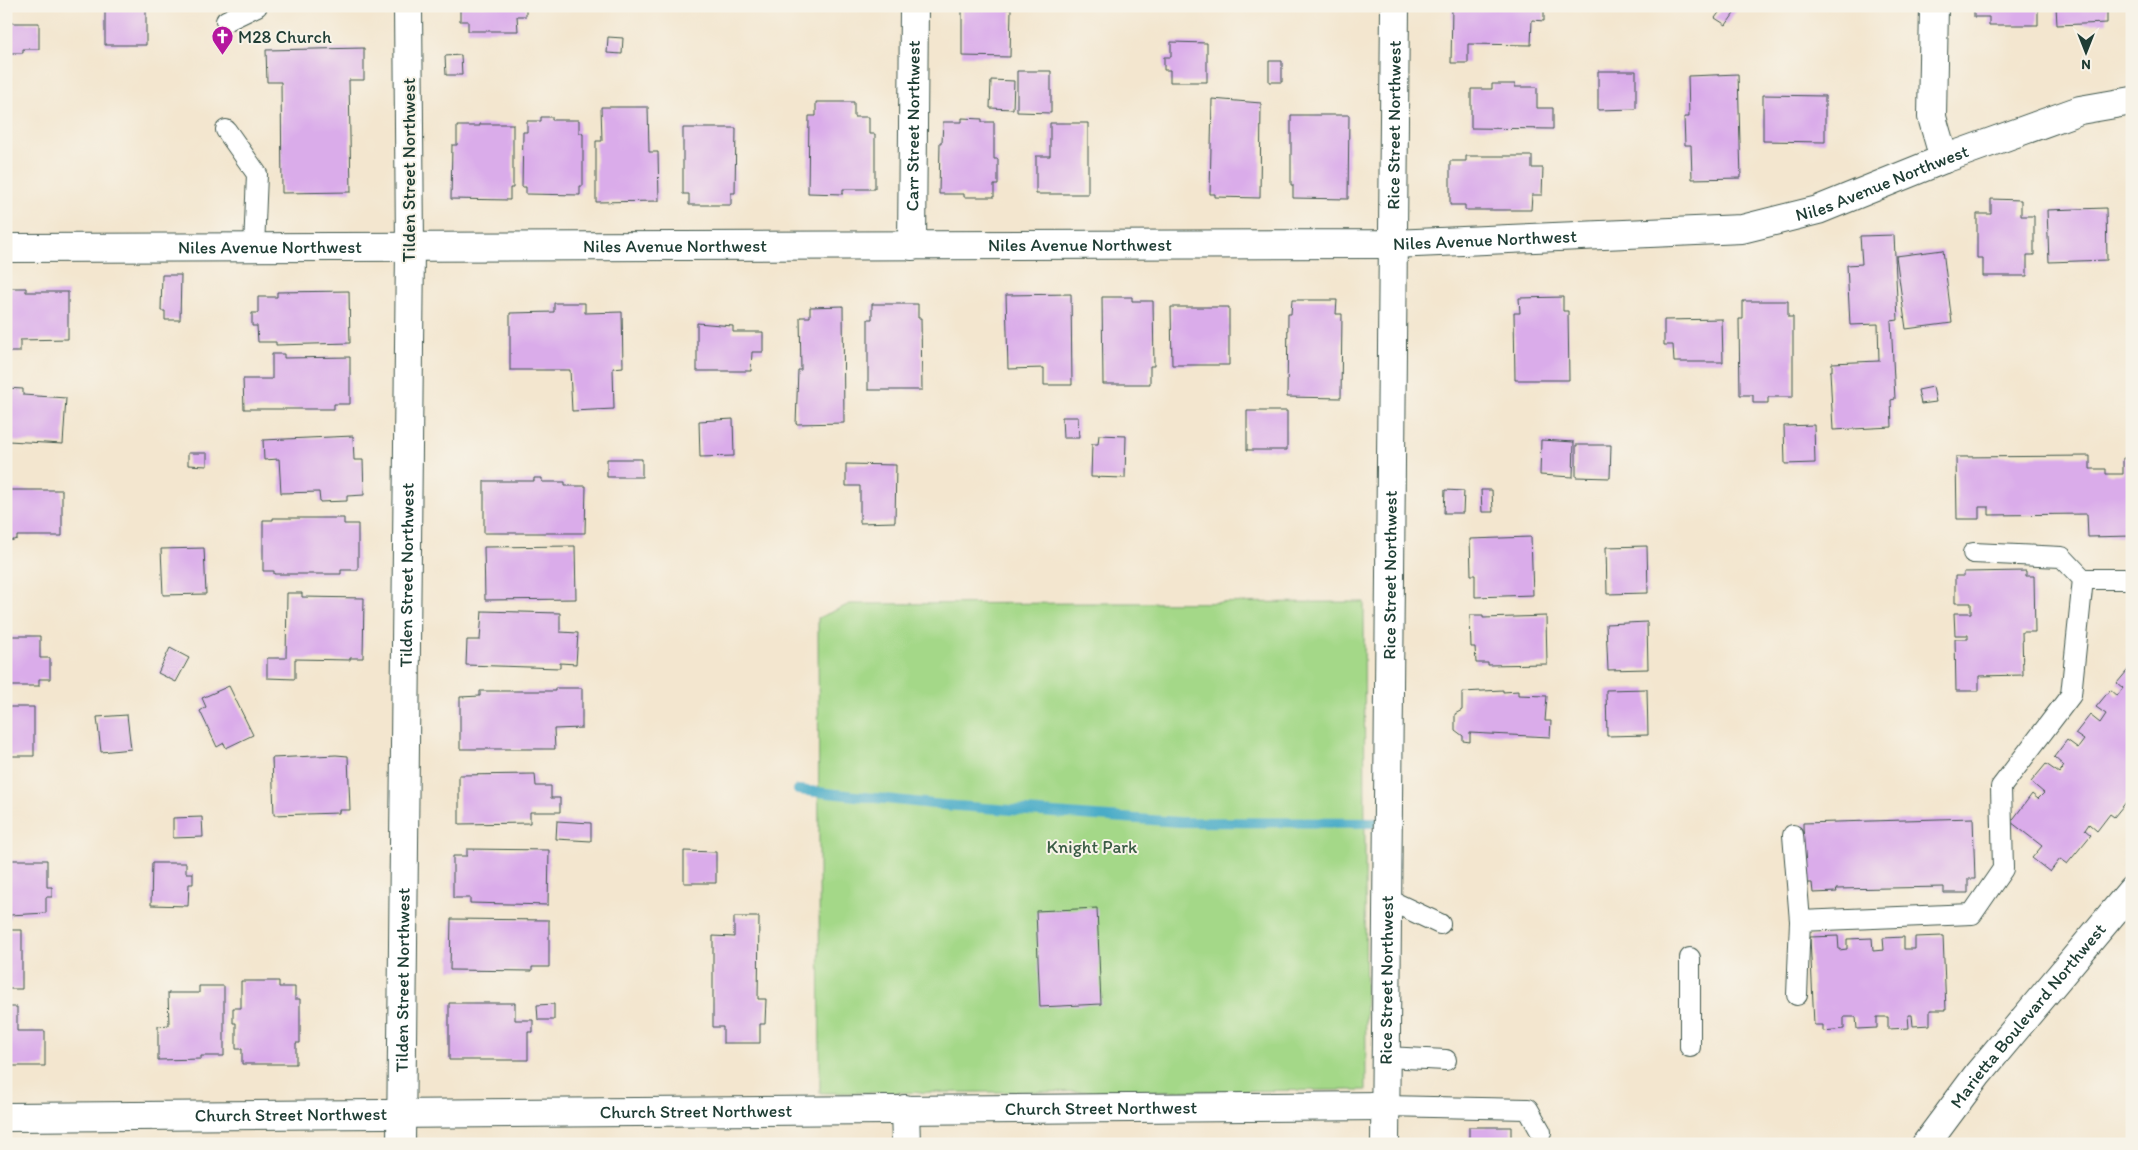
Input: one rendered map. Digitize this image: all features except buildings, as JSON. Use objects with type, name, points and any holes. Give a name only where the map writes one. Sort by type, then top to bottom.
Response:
[{"type":"street","name":"Tilden Street Northwest","points":[[401,1144],[410,247],[408,6]]},
{"type":"street","name":"Carr Street Northwest","points":[[912,246],[914,6]]},
{"type":"street","name":"Rice Street Northwest","points":[[1385,1144],[1395,6]]},
{"type":"street","points":[[1934,6],[1932,117],[1944,159]]},
{"type":"street","name":"Niles Avenue Northwest","points":[[6,248],[1393,244],[1742,229],[1818,210],[1944,159],[2080,110],[2132,101]]},
{"type":"street","name":"Marietta Boulevard Northwest","points":[[1926,1144],[1978,1074],[2132,890]]},
{"type":"street","name":"Church Street Northwest","points":[[6,1118],[1385,1106]]},
{"type":"street","points":[[905,1110],[906,1144]]},
{"type":"lane","points":[[226,21],[257,6]]},
{"type":"lane","points":[[226,130],[257,174],[254,248]]},
{"type":"lane","points":[[1974,553],[2062,557],[2083,579],[2132,579]]},
{"type":"lane","points":[[1800,921],[1972,914],[2003,869],[2001,788],[2071,695],[2083,579]]},
{"type":"lane","points":[[1793,834],[1800,921],[1797,995]]},
{"type":"lane","points":[[1387,899],[1440,924]]},
{"type":"lane","points":[[1690,958],[1690,1047]]},
{"type":"lane","points":[[1386,1057],[1446,1060]]},
{"type":"lane","points":[[1385,1106],[1528,1110],[1541,1132]]},
{"type":"green space","name":"Knight Park","points":[[1364,602],[1366,1090],[820,1093],[818,618],[850,604]]},
{"type":"waterway","points":[[798,790],[943,805],[1179,822],[1388,823]]},
{"type":"place","name":"M28 Church","points":[[222,56]]}]
